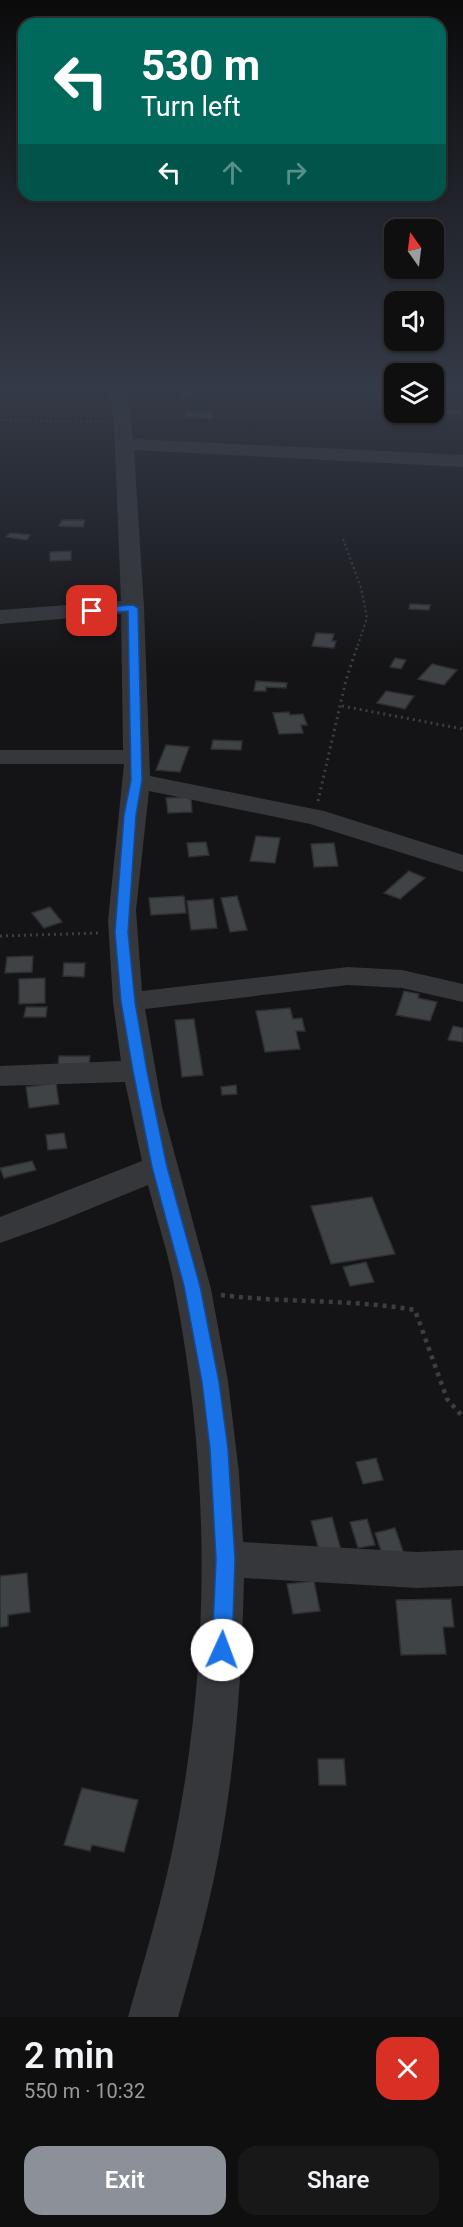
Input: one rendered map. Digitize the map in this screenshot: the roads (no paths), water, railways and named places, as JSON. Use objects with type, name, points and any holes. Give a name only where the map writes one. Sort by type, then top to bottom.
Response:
[{"type":"street","points":[[126,481],[133,608],[136,769],[130,815],[122,932],[128,1002],[160,1167],[192,1286],[210,1382],[219,1449],[225,1559],[222,1673],[214,1752],[199,1838],[169,1966],[153,2017]]},
{"type":"street","points":[[0,617],[133,608]]},
{"type":"street","points":[[0,757],[136,769],[183,792],[315,817],[463,864]]},
{"type":"street","points":[[128,1002],[348,976],[402,979],[463,993]]},
{"type":"street","points":[[0,1076],[140,1071]]},
{"type":"street","points":[[0,1230],[44,1216],[102,1188],[160,1167]]},
{"type":"street","points":[[225,1559],[417,1570],[463,1568]]}]
